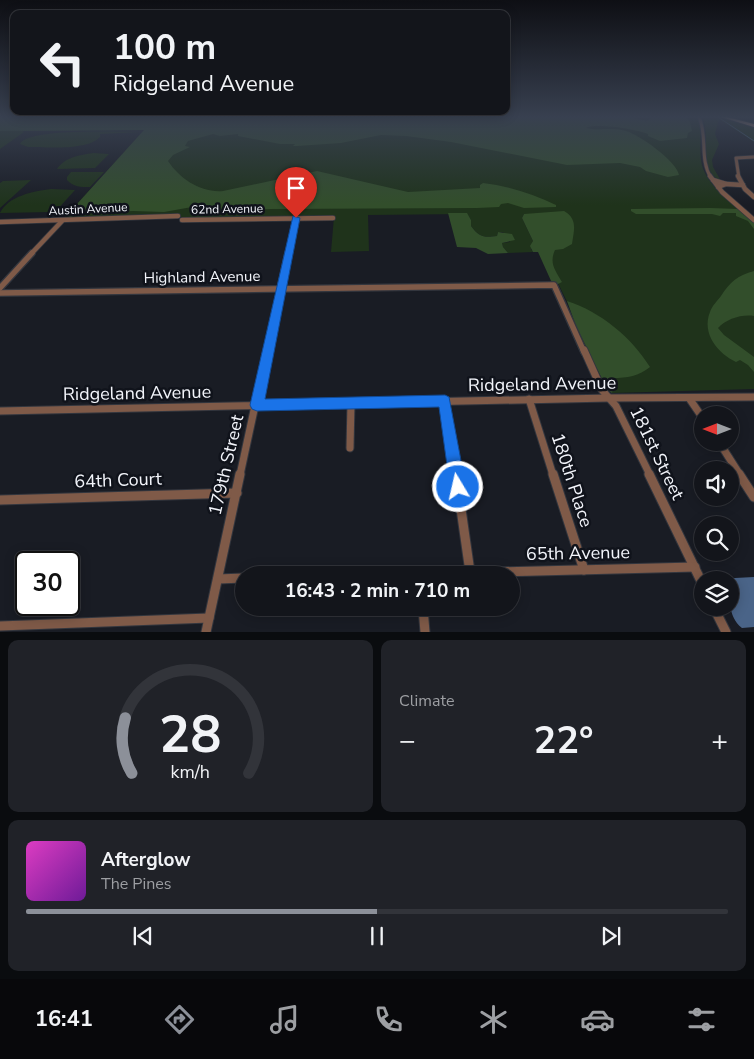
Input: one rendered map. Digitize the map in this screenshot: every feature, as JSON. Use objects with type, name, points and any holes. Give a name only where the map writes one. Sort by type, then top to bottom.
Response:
[{"type":"street","points":[[704,146],[704,162],[712,179],[718,187],[754,220]]},
{"type":"street","points":[[754,157],[736,158],[735,173],[754,197]]},
{"type":"street","points":[[712,179],[726,184],[744,185]]},
{"type":"street","points":[[718,187],[726,184]]},
{"type":"street","name":"62nd Avenue","points":[[180,218],[333,218]]},
{"type":"street","name":"Austin Avenue","points":[[0,222],[180,218]]},
{"type":"street","name":"179th Street","points":[[206,632],[257,405],[296,218]]},
{"type":"street","points":[[0,288],[62,221]]},
{"type":"street","name":"Highland Avenue","points":[[0,293],[554,285]]},
{"type":"street","name":"181st Street","points":[[554,285],[602,390],[616,406],[696,571]]},
{"type":"street","name":"Ridgeland Avenue","points":[[0,411],[529,399],[754,397]]},
{"type":"street","points":[[689,398],[694,406]]},
{"type":"street","name":"180th Place","points":[[529,399],[584,570]]},
{"type":"street","points":[[445,401],[469,566]]},
{"type":"street","points":[[350,448],[351,403]]},
{"type":"street","points":[[725,451],[754,498]]},
{"type":"street","name":"64th Court","points":[[0,500],[237,493]]},
{"type":"street","name":"65th Avenue","points":[[520,571],[694,567]]},
{"type":"street","points":[[218,579],[235,578]]},
{"type":"street","points":[[424,616],[426,632]]},
{"type":"street","points":[[718,616],[726,632]]},
{"type":"street","points":[[0,626],[209,618]]},
{"type":"green space","points":[[27,146],[71,146],[55,148]]},
{"type":"green space","points":[[129,146],[190,147],[173,155],[168,161],[185,179],[207,190],[223,191],[317,171],[408,192],[480,188],[480,185],[483,183],[492,184],[511,188],[556,205],[556,207],[524,208],[508,203],[501,204],[499,207],[477,208],[221,211],[192,207],[164,212],[133,211],[68,214]]},
{"type":"green space","points":[[130,146],[700,146],[703,169],[708,178],[730,202],[754,222],[754,389],[612,393],[524,214],[522,218],[533,241],[531,249],[533,252],[508,253],[502,243],[510,242],[503,232],[498,232],[497,236],[492,237],[479,235],[471,226],[471,220],[467,214],[368,215],[369,251],[331,252],[334,217],[181,219],[181,216],[63,219]]},
{"type":"green space","points":[[474,146],[652,146],[672,163],[679,175],[668,177],[646,171],[640,167],[620,163],[567,165]]},
{"type":"green space","points":[[706,146],[718,146],[712,160],[713,167],[721,181],[709,169]]},
{"type":"green space","points":[[93,153],[109,154],[95,168],[57,169],[68,159]]},
{"type":"green space","points":[[71,172],[104,172],[90,187],[77,186],[69,182],[67,177]]},
{"type":"green space","points":[[31,180],[0,208],[0,183],[3,181]]},
{"type":"green space","points":[[51,189],[75,190],[56,211],[0,213],[15,198]]},
{"type":"green space","points":[[631,209],[739,209],[754,222],[754,229],[748,221],[736,216],[736,213],[723,213],[720,216],[712,214],[636,214],[631,211]]},
{"type":"green space","points":[[564,211],[573,221],[574,234],[572,244],[563,249],[555,250],[553,255],[554,266],[562,282],[556,285],[552,283],[538,252],[533,252],[530,246],[533,241],[522,218],[524,214]]},
{"type":"green space","points":[[448,213],[467,213],[471,220],[471,226],[482,236],[497,236],[498,232],[512,234],[515,240],[502,243],[508,253],[488,254],[476,248],[457,247]]},
{"type":"green space","points":[[754,271],[754,316],[734,318],[718,328],[724,335],[754,357],[754,372],[748,365],[740,360],[736,362],[718,348],[710,335],[708,320],[712,308],[731,283],[739,277]]},
{"type":"green space","points":[[567,301],[592,312],[614,327],[634,346],[650,367],[642,373],[633,376],[613,378],[615,383],[612,393],[607,389],[576,326]]},
{"type":"water","points":[[754,577],[754,627],[742,628],[733,616],[739,616],[739,578]]},
{"type":"route","points":[[296,218],[257,405],[445,401],[458,487]]}]
